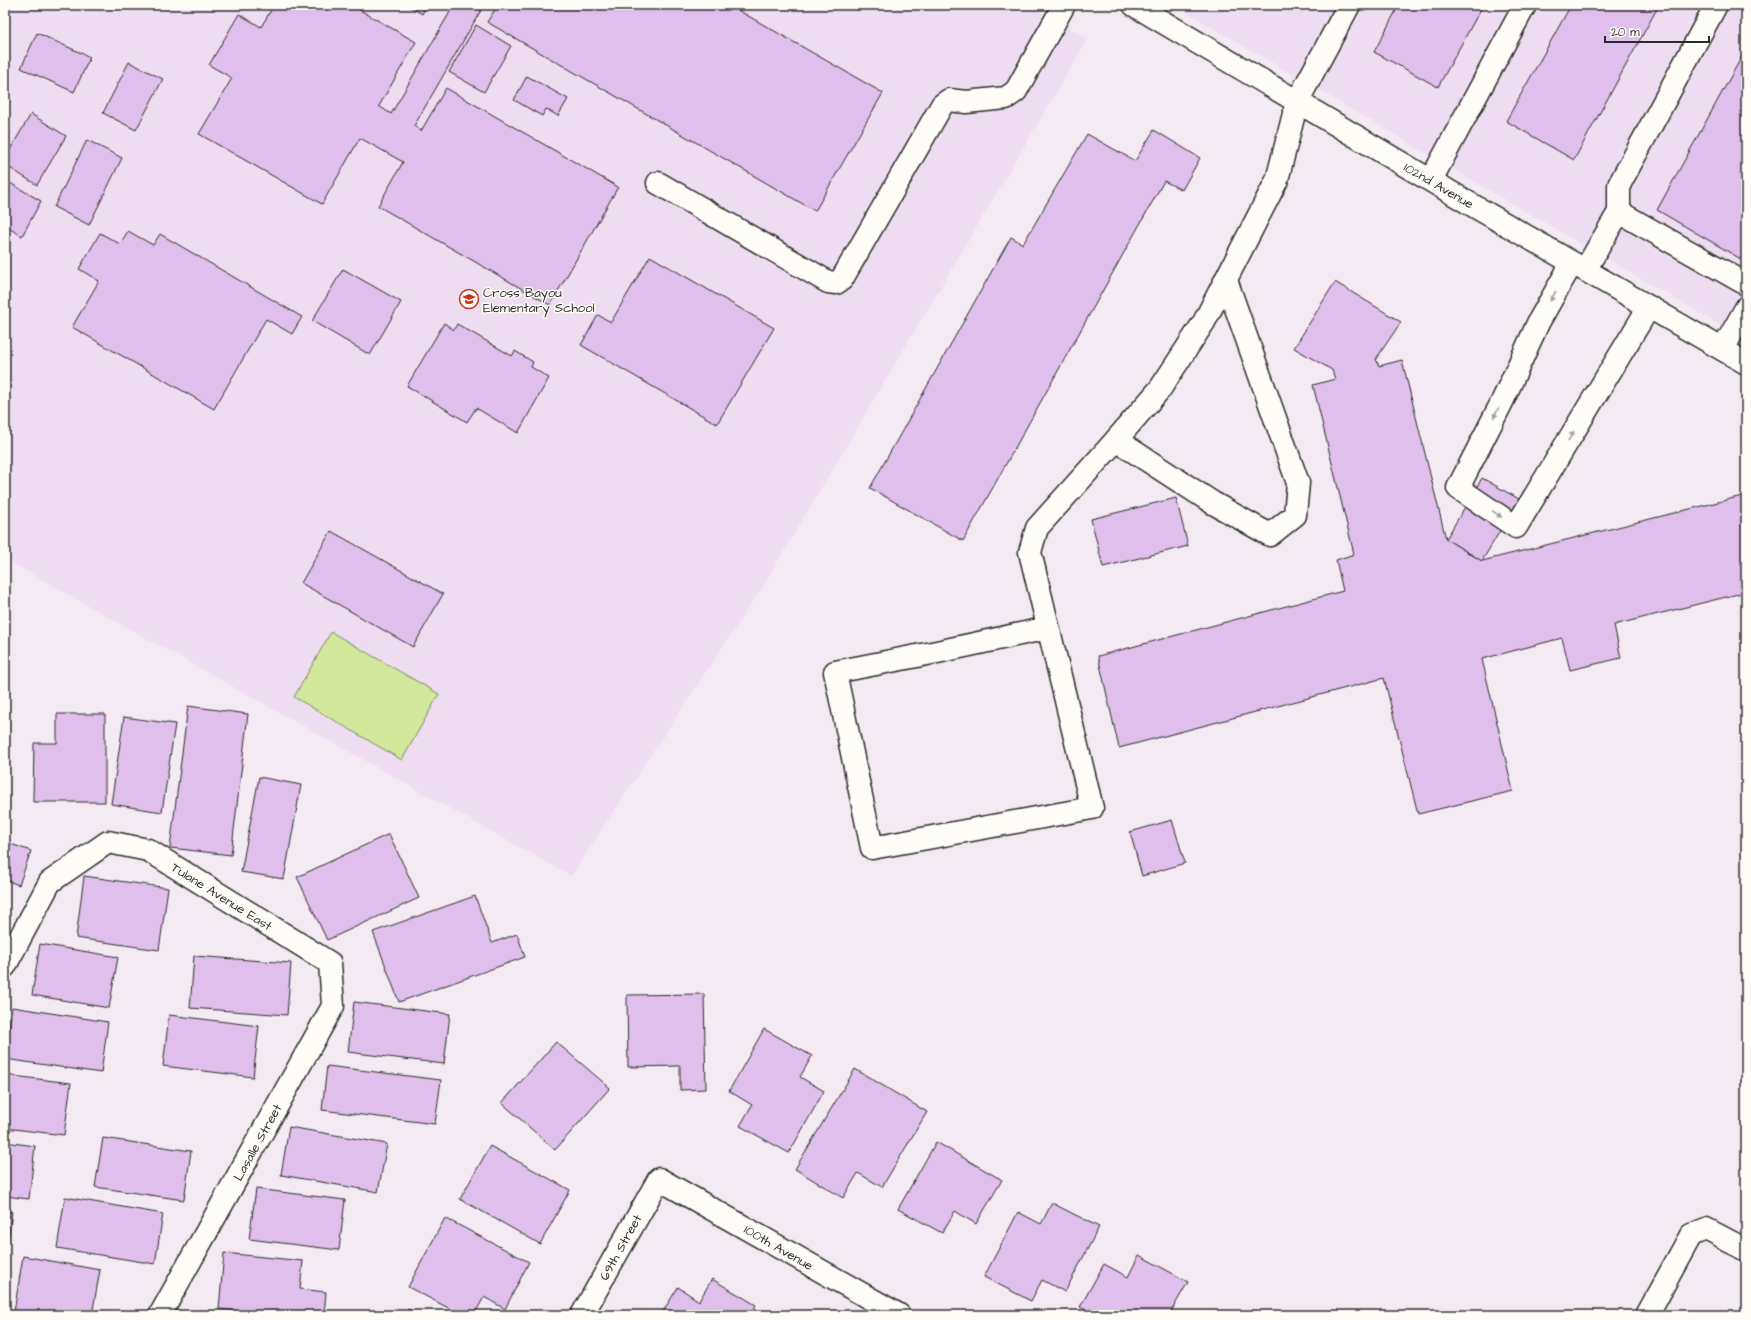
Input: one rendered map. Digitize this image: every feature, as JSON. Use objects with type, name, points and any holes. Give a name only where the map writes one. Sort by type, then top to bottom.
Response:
[{"type":"street","points":[[658,183],[828,282],[836,283],[842,279],[942,105],[949,100],[966,102],[1006,98],[1016,91],[1064,5]]},
{"type":"street","name":"102nd Avenue","points":[[1134,5],[1157,11],[1297,102],[1746,363]]},
{"type":"street","points":[[1048,628],[835,672],[872,848],[1092,808],[1030,552],[1037,528],[1160,389],[1204,322],[1277,180],[1297,102],[1349,5]]},
{"type":"street","points":[[1431,180],[1526,5]]},
{"type":"street","points":[[1649,307],[1516,527],[1458,488],[1502,402],[1538,322],[1619,212],[1619,185],[1716,5]]},
{"type":"street","points":[[1619,212],[1746,284]]},
{"type":"street","points":[[1116,440],[1213,503],[1270,535],[1295,515],[1298,483],[1226,280]]},
{"type":"street","points":[[1723,349],[1746,308]]},
{"type":"street","name":"Tulane Avenue East","points":[[5,966],[50,882],[108,842],[148,850],[330,963]]},
{"type":"street","name":"Lasalle Street","points":[[160,1315],[333,1006],[330,963]]},
{"type":"street","name":"69th Street","points":[[582,1315],[659,1179]]},
{"type":"street","name":"100th Avenue","points":[[659,1179],[899,1315]]},
{"type":"street","points":[[1647,1315],[1691,1235],[1706,1229],[1746,1250]]},
{"type":"shaded area","name":"Cross Bayou Elementary School","points":[[5,5],[1030,5],[1088,39],[763,586],[571,876],[5,559]]},
{"type":"shaded area","points":[[1174,5],[1746,5],[1746,340],[1478,184]]},
{"type":"green space","points":[[331,632],[439,694],[402,760],[294,697]]},
{"type":"building","points":[[274,5],[351,5],[416,42],[379,106],[391,114],[454,5],[484,5],[414,126],[421,131],[446,88],[618,187],[550,305],[378,206],[403,162],[360,138],[322,204],[199,134],[232,78],[209,65],[239,14],[261,27]]},
{"type":"building","points":[[407,5],[427,5],[422,14]]},
{"type":"building","points":[[498,5],[729,5],[883,93],[815,211],[487,22]]},
{"type":"building","points":[[1399,5],[1483,5],[1438,87],[1374,52]]},
{"type":"building","points":[[1571,5],[1659,5],[1574,160],[1506,121]]},
{"type":"building","points":[[476,25],[511,46],[484,92],[449,72]]},
{"type":"building","points":[[37,33],[90,57],[74,92],[21,68]]},
{"type":"building","points":[[1746,49],[1746,262],[1657,210]]},
{"type":"building","points":[[129,62],[163,79],[136,130],[103,113]]},
{"type":"building","points":[[527,76],[568,99],[558,116],[546,109],[542,116],[514,100]]},
{"type":"building","points":[[31,114],[66,136],[37,185],[5,165],[5,158]]},
{"type":"building","points":[[1154,130],[1200,158],[1182,190],[1164,181],[963,541],[870,488],[1011,237],[1023,244],[1087,134],[1135,161]]},
{"type":"building","points":[[87,140],[122,158],[89,225],[54,207]]},
{"type":"building","points":[[5,180],[41,201],[22,236],[5,226]]},
{"type":"building","points":[[128,231],[153,245],[160,234],[302,317],[292,334],[266,319],[214,409],[72,327],[99,281],[79,269],[100,233],[120,244]]},
{"type":"building","points":[[650,256],[774,328],[717,424],[581,345],[598,315],[611,322]]},
{"type":"building","points":[[343,269],[401,302],[370,355],[312,321]]},
{"type":"building","points":[[1335,282],[1401,322],[1376,359],[1379,366],[1402,360],[1446,539],[1482,561],[1746,495],[1746,592],[1614,625],[1621,658],[1570,670],[1562,638],[1482,659],[1513,791],[1418,814],[1384,678],[1119,748],[1098,656],[1343,591],[1336,560],[1354,554],[1313,385],[1335,379],[1332,370],[1294,348]]},
{"type":"building","points":[[444,323],[454,330],[457,324],[512,356],[515,351],[533,362],[531,367],[549,378],[518,433],[476,408],[467,422],[407,386]]},
{"type":"building","points":[[1482,478],[1519,499],[1482,561],[1446,539]]},
{"type":"building","points":[[1176,498],[1188,546],[1103,567],[1091,519]]},
{"type":"building","points":[[331,531],[443,594],[413,647],[301,583]]},
{"type":"building","points":[[188,706],[248,714],[231,855],[170,848]]},
{"type":"building","points":[[57,714],[105,714],[105,802],[33,802],[34,743],[57,743]]},
{"type":"building","points":[[124,717],[175,724],[162,812],[111,804]]},
{"type":"building","points":[[259,777],[301,785],[284,879],[241,872]]},
{"type":"building","points":[[1172,820],[1185,863],[1142,876],[1130,832]]},
{"type":"building","points":[[389,834],[419,898],[327,940],[297,877]]},
{"type":"building","points":[[5,842],[31,851],[19,885],[5,880]]},
{"type":"building","points":[[84,876],[168,888],[159,950],[76,938]]},
{"type":"building","points":[[475,896],[492,943],[517,934],[525,957],[399,1002],[373,932]]},
{"type":"building","points":[[40,944],[118,957],[109,1008],[32,995]]},
{"type":"building","points":[[194,956],[291,963],[287,1015],[190,1008]]},
{"type":"building","points":[[704,994],[706,1089],[680,1090],[680,1066],[628,1067],[627,995]]},
{"type":"building","points":[[354,1002],[450,1014],[444,1064],[348,1052]]},
{"type":"building","points":[[12,1007],[108,1022],[101,1073],[5,1059]]},
{"type":"building","points":[[169,1015],[259,1026],[253,1077],[163,1066]]},
{"type":"building","points":[[764,1029],[812,1056],[800,1077],[824,1091],[789,1153],[740,1126],[752,1105],[729,1091]]},
{"type":"building","points":[[556,1042],[610,1088],[555,1150],[502,1103]]},
{"type":"building","points":[[327,1066],[441,1080],[435,1124],[322,1110]]},
{"type":"building","points":[[855,1069],[927,1112],[882,1187],[858,1173],[843,1198],[795,1169]]},
{"type":"building","points":[[5,1075],[71,1083],[64,1135],[5,1128]]},
{"type":"building","points":[[289,1127],[387,1144],[378,1192],[281,1175]]},
{"type":"building","points":[[103,1138],[191,1151],[184,1200],[95,1187]]},
{"type":"building","points":[[5,1142],[35,1146],[29,1199],[5,1196]]},
{"type":"building","points":[[936,1142],[1002,1180],[976,1224],[955,1211],[942,1233],[898,1209]]},
{"type":"building","points":[[490,1146],[570,1190],[540,1244],[460,1199]]},
{"type":"building","points":[[256,1189],[345,1200],[339,1250],[249,1239]]},
{"type":"building","points":[[65,1197],[163,1214],[155,1264],[57,1248]]},
{"type":"building","points":[[1052,1203],[1099,1227],[1065,1292],[1042,1280],[1031,1301],[984,1277],[1018,1212],[1041,1224]]},
{"type":"building","points":[[5,1211],[12,1212],[5,1261]]},
{"type":"building","points":[[445,1218],[529,1262],[505,1309],[484,1297],[474,1315],[462,1315],[408,1287]]},
{"type":"building","points":[[224,1253],[303,1261],[300,1289],[326,1292],[324,1315],[276,1315],[219,1309]]},
{"type":"building","points":[[1139,1255],[1188,1282],[1169,1315],[1095,1315],[1080,1307],[1104,1264],[1128,1277]]},
{"type":"building","points":[[23,1256],[100,1270],[92,1315],[31,1315],[14,1312]]},
{"type":"building","points":[[712,1279],[756,1305],[750,1315],[661,1315],[678,1287],[699,1301]]},
{"type":"building","points":[[408,1309],[420,1315],[404,1315]]},
{"type":"place","name":"Cross Bayou Elementary School","points":[[469,299]]}]
